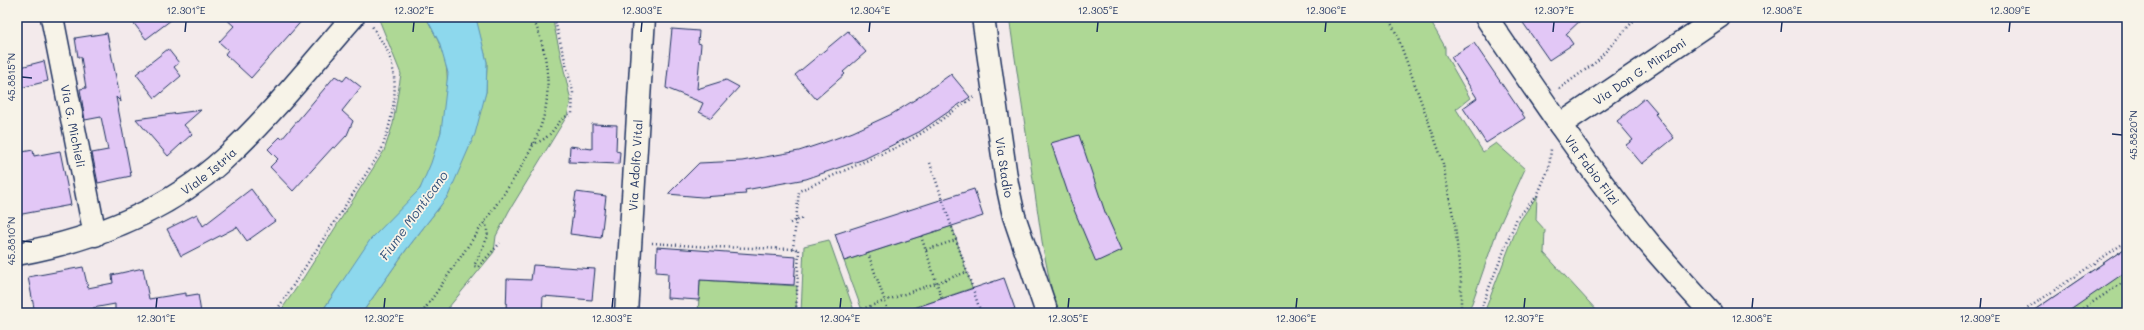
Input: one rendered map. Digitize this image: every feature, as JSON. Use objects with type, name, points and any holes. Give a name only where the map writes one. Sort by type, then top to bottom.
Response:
[{"type":"street","name":"Via G. Michieli","points":[[52,17],[95,235]]},
{"type":"street","name":"Via Adolfo Vital","points":[[626,313],[644,17]]},
{"type":"street","name":"Via Stadio","points":[[983,17],[1003,163],[1014,216],[1047,313]]},
{"type":"street","name":"Via Fabio Filzi","points":[[1486,17],[1560,125],[1649,243],[1711,313]]},
{"type":"street","name":"Via Don G. Minzoni","points":[[1560,125],[1719,17]]},
{"type":"street","name":"Viale Istria","points":[[17,254],[95,235],[135,218],[170,199],[223,160],[275,108],[360,18]]},
{"type":"path","points":[[422,313],[507,189],[532,144],[544,115],[547,83],[542,44],[532,17]]},
{"type":"path","points":[[532,144],[547,139],[564,116],[572,114],[573,92],[554,17]]},
{"type":"path","points":[[1388,17],[1397,35],[1442,159],[1455,226],[1461,280],[1461,307],[1458,313]]},
{"type":"path","points":[[1554,92],[1596,62],[1636,17]]},
{"type":"path","points":[[275,313],[380,151],[389,129],[395,88],[391,67],[386,49],[360,18]]},
{"type":"path","points":[[793,248],[799,191],[860,164],[916,136],[992,84]]},
{"type":"path","points":[[1479,313],[1517,218],[1537,196],[1549,168],[1552,157],[1551,147]]},
{"type":"path","points":[[930,163],[981,313]]},
{"type":"path","points":[[790,223],[803,218]]},
{"type":"path","points":[[484,223],[486,224],[489,232],[474,266],[478,267],[500,243]]},
{"type":"path","points":[[921,236],[942,299]]},
{"type":"path","points":[[926,250],[956,240]]},
{"type":"path","points":[[2021,313],[2127,241]]},
{"type":"path","points":[[652,243],[710,247],[799,249],[796,313]]},
{"type":"path","points":[[868,254],[889,313]]},
{"type":"path","points":[[862,309],[967,272]]},
{"type":"path","points":[[2076,313],[2127,280]]},
{"type":"path","points":[[658,312],[678,313]]},
{"type":"green space","points":[[378,17],[426,17],[445,59],[447,85],[444,117],[431,166],[417,193],[396,214],[376,238],[348,274],[321,313],[279,313],[302,280],[384,151],[393,124],[401,74]]},
{"type":"green space","points":[[475,17],[552,17],[571,101],[567,116],[509,211],[496,236],[494,252],[444,313],[362,313],[406,250],[448,196],[486,92],[487,62]]},
{"type":"green space","points":[[1009,17],[1428,17],[1445,47],[1445,54],[1470,98],[1456,109],[1483,152],[1496,143],[1525,169],[1497,231],[1472,303],[1467,313],[1059,313],[1054,302],[1043,248]]},
{"type":"green space","points":[[1537,196],[1536,220],[1545,230],[1544,253],[1599,313],[1484,313],[1519,222]]},
{"type":"green space","points":[[952,226],[972,288],[900,313],[863,313],[844,261]]},
{"type":"green space","points":[[829,240],[855,313],[801,313],[804,246]]},
{"type":"green space","points":[[2127,247],[2127,313],[2030,313]]},
{"type":"green space","points":[[700,280],[797,286],[796,313],[698,313]]},
{"type":"water","name":"Fiume Monticano","points":[[426,17],[475,17],[487,62],[486,92],[475,134],[448,196],[406,250],[362,313],[321,313],[370,240],[420,189],[431,163],[441,132],[448,73],[439,42]]},
{"type":"building","points":[[129,17],[175,17],[146,39]]},
{"type":"building","points":[[224,17],[305,17],[251,78],[225,54],[228,50],[219,42],[234,26]]},
{"type":"building","points":[[1519,17],[1584,17],[1566,34],[1573,44],[1549,60]]},
{"type":"building","points":[[672,29],[699,31],[698,43],[701,44],[697,89],[726,80],[739,87],[711,118],[699,112],[703,103],[666,88]]},
{"type":"building","points":[[848,31],[866,52],[843,72],[845,74],[816,99],[795,75]]},
{"type":"building","points":[[107,33],[121,102],[116,97],[131,176],[98,183],[92,153],[108,150],[101,117],[85,120],[80,89],[86,88],[81,57],[78,57],[75,38]]},
{"type":"building","points":[[1474,43],[1525,118],[1486,143],[1463,108],[1477,98],[1451,57]]},
{"type":"building","points":[[168,49],[179,63],[174,67],[181,76],[155,98],[136,74]]},
{"type":"building","points":[[44,61],[48,81],[20,88],[17,68]]},
{"type":"building","points":[[951,74],[970,97],[919,132],[864,159],[806,179],[745,190],[746,194],[702,197],[668,194],[699,163],[742,161],[799,151],[826,142],[853,132],[892,114]]},
{"type":"building","points":[[335,76],[343,81],[347,76],[361,87],[342,111],[353,121],[347,135],[335,148],[333,147],[293,191],[270,167],[278,159],[268,149],[280,137],[282,139]]},
{"type":"building","points":[[1645,98],[1657,112],[1655,114],[1674,138],[1642,164],[1626,145],[1633,140],[1617,121]]},
{"type":"building","points":[[201,110],[184,125],[192,134],[168,156],[136,119]]},
{"type":"building","points":[[592,124],[617,125],[616,151],[620,152],[619,164],[569,162],[570,146],[592,149]]},
{"type":"building","points":[[1079,135],[1105,212],[1122,250],[1096,262],[1072,205],[1051,143]]},
{"type":"building","points":[[33,150],[34,156],[60,151],[71,205],[17,215],[17,153]]},
{"type":"building","points":[[251,189],[275,221],[247,241],[237,227],[181,256],[167,229],[197,214],[203,226]]},
{"type":"building","points":[[974,189],[983,216],[844,261],[835,234]]},
{"type":"building","points":[[576,192],[606,196],[601,238],[570,234]]},
{"type":"building","points":[[657,247],[796,257],[794,285],[700,280],[699,300],[667,298],[668,273],[656,272]]},
{"type":"building","points":[[2127,247],[2127,271],[2066,313],[2030,313]]},
{"type":"building","points":[[533,265],[595,269],[592,300],[543,296],[542,313],[506,313],[507,279],[531,280]]},
{"type":"building","points":[[83,267],[88,288],[113,283],[112,275],[143,268],[149,299],[186,293],[186,296],[198,294],[201,313],[115,313],[115,304],[93,308],[93,313],[35,313],[28,277]]},
{"type":"building","points":[[1004,278],[1015,309],[1003,313],[909,313],[908,310]]}]
